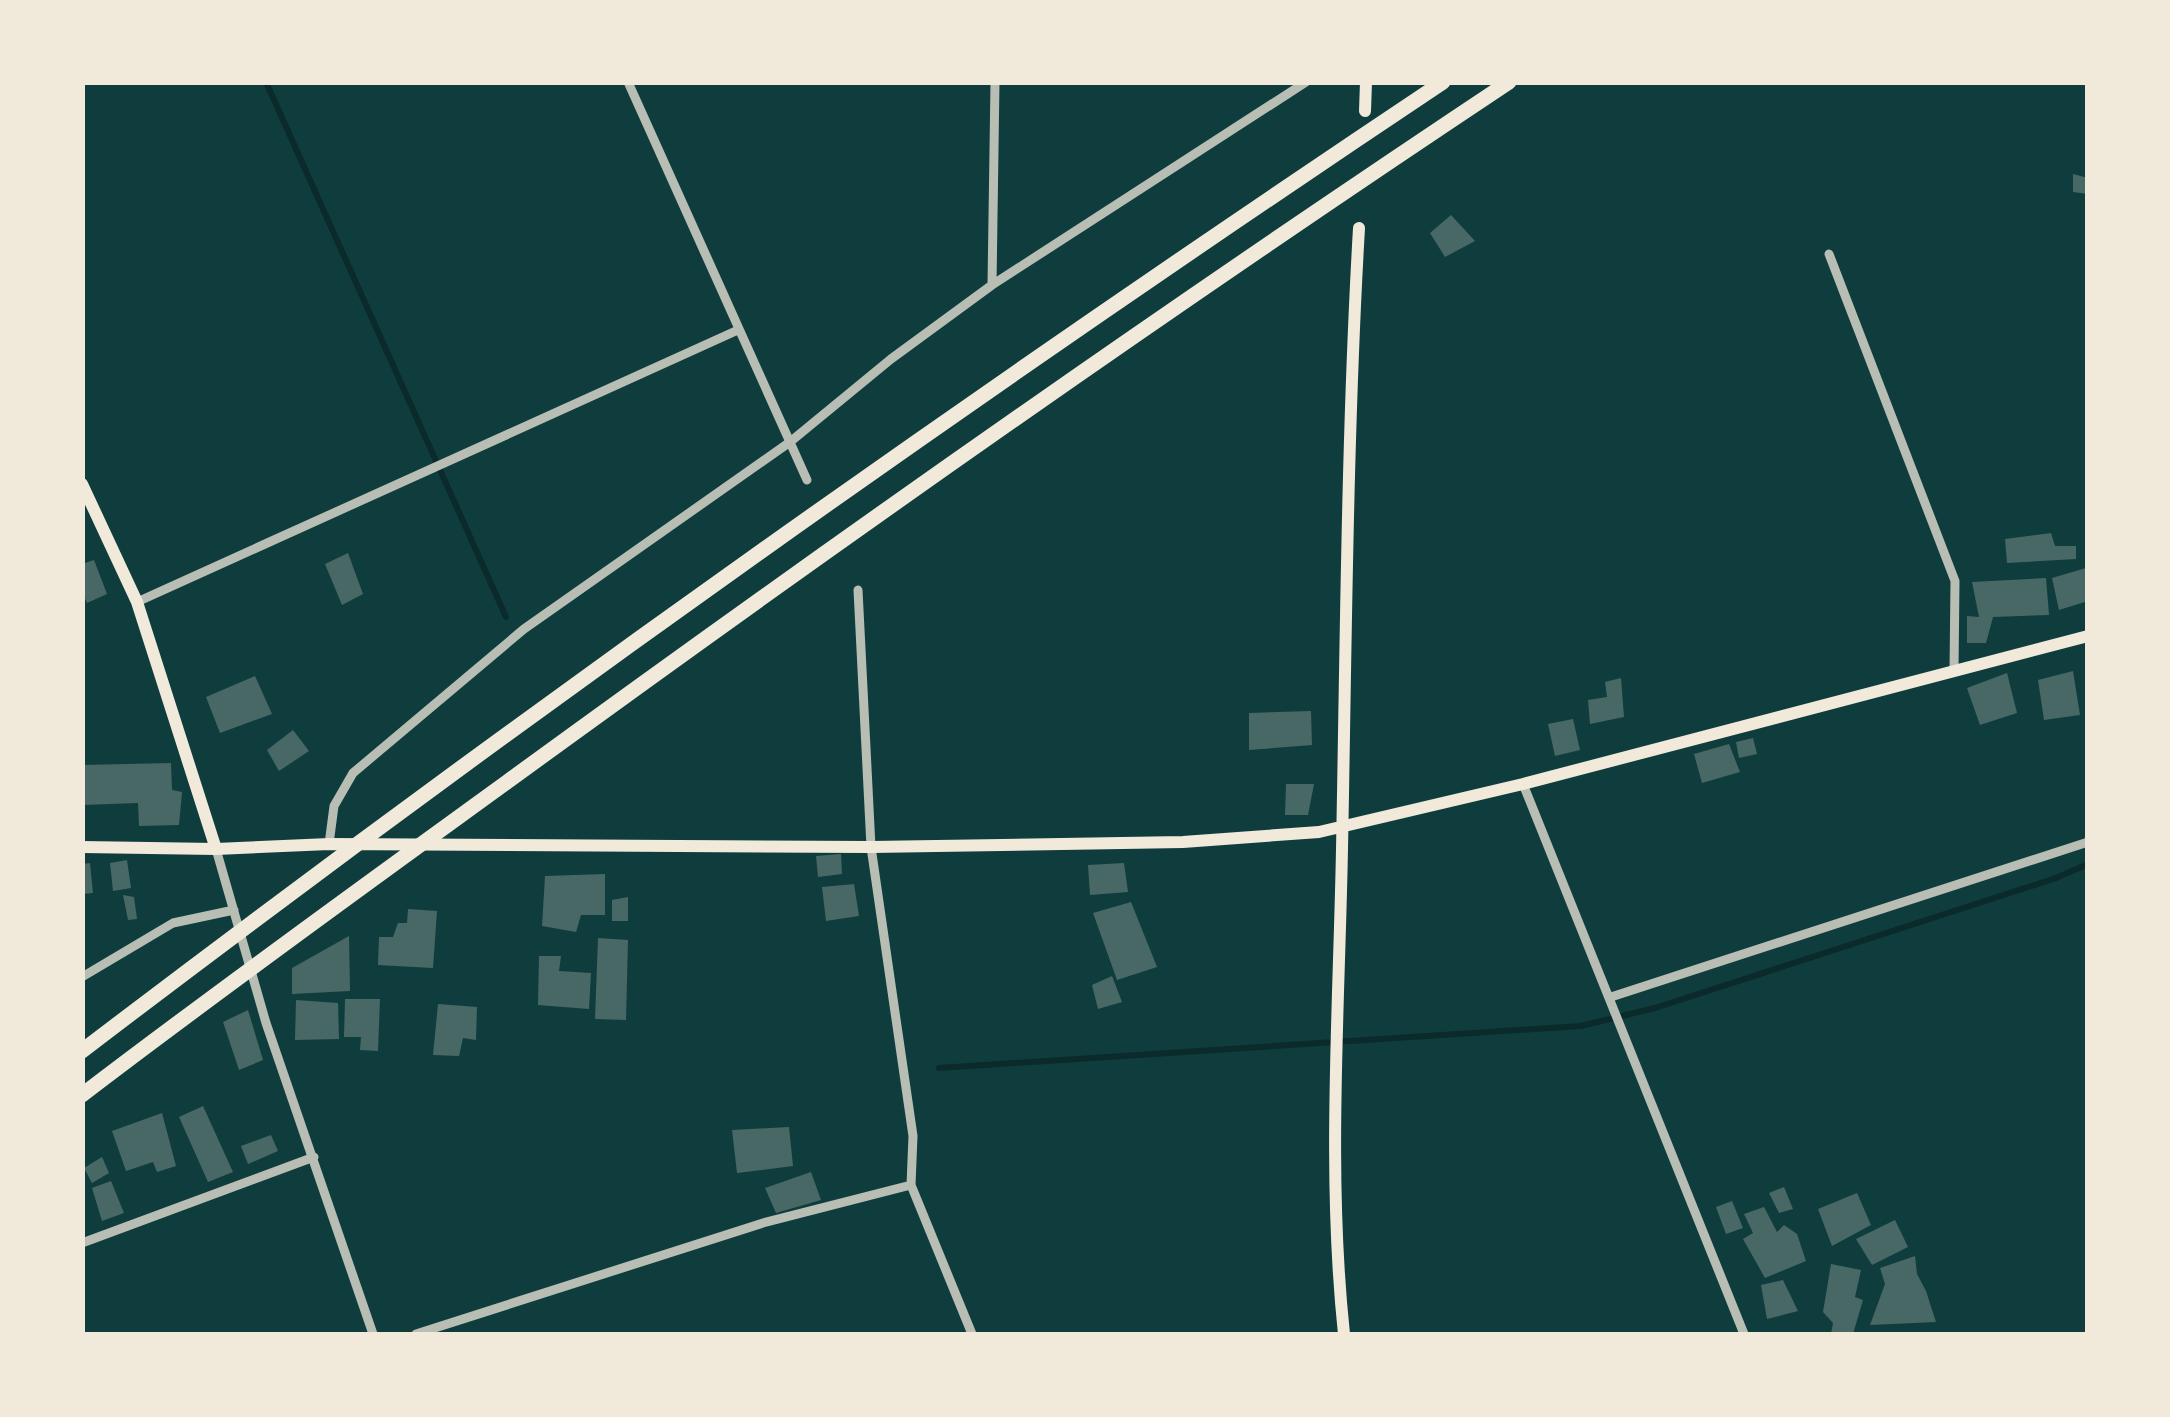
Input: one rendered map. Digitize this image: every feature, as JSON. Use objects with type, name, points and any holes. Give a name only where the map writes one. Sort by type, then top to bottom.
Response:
[{"type":"highway","points":[[82,1051],[408,808],[866,478],[1442,82]]},
{"type":"highway","points":[[82,1095],[283,944],[1052,392],[1509,82]]},
{"type":"main road","points":[[1365,110],[1366,82]]},
{"type":"main road","points":[[1344,1334],[1336,1257],[1352,361],[1359,228]]},
{"type":"main road","points":[[82,484],[137,602],[216,849]]},
{"type":"main road","points":[[82,846],[871,847],[1201,842],[1319,832],[1523,784],[2088,636]]},
{"type":"street","points":[[628,82],[807,480]]},
{"type":"street","points":[[992,285],[996,82]]},
{"type":"street","points":[[329,844],[334,806],[353,774],[524,629],[790,442],[891,359],[992,285],[1306,82]]},
{"type":"street","points":[[1829,254],[1955,581],[1954,671]]},
{"type":"street","points":[[137,602],[738,330]]},
{"type":"street","points":[[858,590],[871,847],[912,1136],[911,1185],[972,1334]]},
{"type":"street","points":[[1523,784],[1744,1334]]},
{"type":"street","points":[[1611,997],[2088,842]]},
{"type":"street","points":[[216,849],[266,1022],[373,1334]]},
{"type":"street","points":[[82,977],[173,923],[234,910]]},
{"type":"street","points":[[82,1243],[314,1157]]},
{"type":"street","points":[[416,1334],[763,1222],[911,1185]]},
{"type":"building","points":[[2073,174],[2088,178],[2088,194],[2073,192]]},
{"type":"building","points":[[1451,215],[1475,241],[1445,257],[1430,233]]},
{"type":"building","points":[[2051,533],[2055,546],[2076,546],[2076,559],[2007,563],[2005,539]]},
{"type":"building","points":[[348,553],[363,594],[342,605],[325,564]]},
{"type":"building","points":[[94,560],[107,594],[87,603],[82,592],[82,564]]},
{"type":"building","points":[[2086,568],[2088,601],[2059,610],[2052,578]]},
{"type":"building","points":[[2046,578],[2049,615],[1993,617],[1986,643],[1967,643],[1967,616],[1979,617],[1972,582]]},
{"type":"building","points":[[2073,671],[2080,715],[2044,720],[2038,680]]},
{"type":"building","points":[[2007,673],[2017,713],[1980,725],[1967,688]]},
{"type":"building","points":[[255,676],[272,714],[220,733],[206,697]]},
{"type":"building","points":[[1621,678],[1624,717],[1590,724],[1588,700],[1607,697],[1605,682]]},
{"type":"building","points":[[1311,711],[1312,745],[1249,750],[1249,713]]},
{"type":"building","points":[[1573,719],[1580,750],[1555,756],[1548,724]]},
{"type":"building","points":[[293,730],[309,751],[279,771],[267,750]]},
{"type":"building","points":[[1753,738],[1757,754],[1739,758],[1736,742]]},
{"type":"building","points":[[1729,744],[1740,772],[1702,783],[1694,754]]},
{"type":"building","points":[[171,763],[172,790],[182,792],[179,825],[139,826],[138,803],[82,805],[82,765]]},
{"type":"building","points":[[1286,784],[1314,784],[1308,815],[1285,815]]},
{"type":"building","points":[[841,854],[842,874],[818,877],[816,856]]},
{"type":"building","points":[[127,860],[131,888],[113,891],[110,863]]},
{"type":"building","points":[[90,863],[93,893],[82,894],[82,864]]},
{"type":"building","points":[[1124,863],[1128,892],[1090,895],[1088,865]]},
{"type":"building","points":[[605,874],[605,915],[581,915],[576,932],[542,926],[545,876]]},
{"type":"building","points":[[854,884],[859,916],[826,921],[822,887]]},
{"type":"building","points":[[123,895],[134,897],[137,919],[128,920]]},
{"type":"building","points":[[628,897],[628,921],[612,921],[612,900]]},
{"type":"building","points":[[1131,902],[1157,967],[1117,980],[1093,913]]},
{"type":"building","points":[[408,909],[437,911],[433,968],[378,965],[379,937],[393,937],[398,923],[407,923]]},
{"type":"building","points":[[349,936],[350,991],[292,994],[292,968]]},
{"type":"building","points":[[598,938],[628,940],[626,1020],[595,1019]]},
{"type":"building","points":[[539,956],[561,956],[559,971],[591,973],[589,1009],[538,1005]]},
{"type":"building","points":[[1112,976],[1122,1002],[1098,1009],[1092,985]]},
{"type":"building","points":[[345,999],[380,999],[378,1051],[360,1050],[361,1037],[344,1037]]},
{"type":"building","points":[[296,1000],[338,1003],[339,1039],[295,1040]]},
{"type":"building","points":[[438,1004],[477,1007],[476,1040],[463,1038],[459,1056],[433,1055]]},
{"type":"building","points":[[248,1010],[263,1060],[239,1070],[223,1022]]},
{"type":"building","points":[[203,1106],[233,1172],[208,1182],[179,1117]]},
{"type":"building","points":[[162,1113],[176,1166],[157,1172],[153,1162],[126,1171],[112,1131]]},
{"type":"building","points":[[789,1127],[793,1166],[737,1173],[732,1130]]},
{"type":"building","points":[[271,1135],[278,1151],[248,1164],[241,1146]]},
{"type":"building","points":[[102,1157],[109,1173],[92,1183],[84,1168]]},
{"type":"building","points":[[811,1172],[821,1200],[776,1213],[765,1188]]},
{"type":"building","points":[[111,1181],[124,1213],[102,1221],[92,1188]]},
{"type":"building","points":[[1784,1187],[1793,1209],[1779,1213],[1769,1193]]},
{"type":"building","points":[[1857,1193],[1871,1225],[1832,1246],[1818,1209]]},
{"type":"building","points":[[1732,1201],[1743,1228],[1726,1234],[1716,1207]]},
{"type":"building","points":[[1764,1207],[1777,1232],[1784,1225],[1797,1234],[1806,1261],[1765,1278],[1743,1239],[1753,1233],[1744,1214]]},
{"type":"building","points":[[1895,1220],[1908,1247],[1872,1265],[1856,1239]]},
{"type":"building","points":[[1915,1256],[1917,1274],[1936,1322],[1870,1325],[1885,1284],[1880,1268]]},
{"type":"building","points":[[1831,1264],[1861,1270],[1855,1297],[1863,1300],[1853,1334],[1831,1334],[1833,1323],[1823,1312]]},
{"type":"building","points":[[1783,1280],[1798,1311],[1767,1319],[1761,1285]]},
{"type":"waterway","points":[[266,82],[506,617]]},
{"type":"waterway","points":[[939,1068],[1581,1026],[1655,1008],[2056,878],[2088,864]]}]
